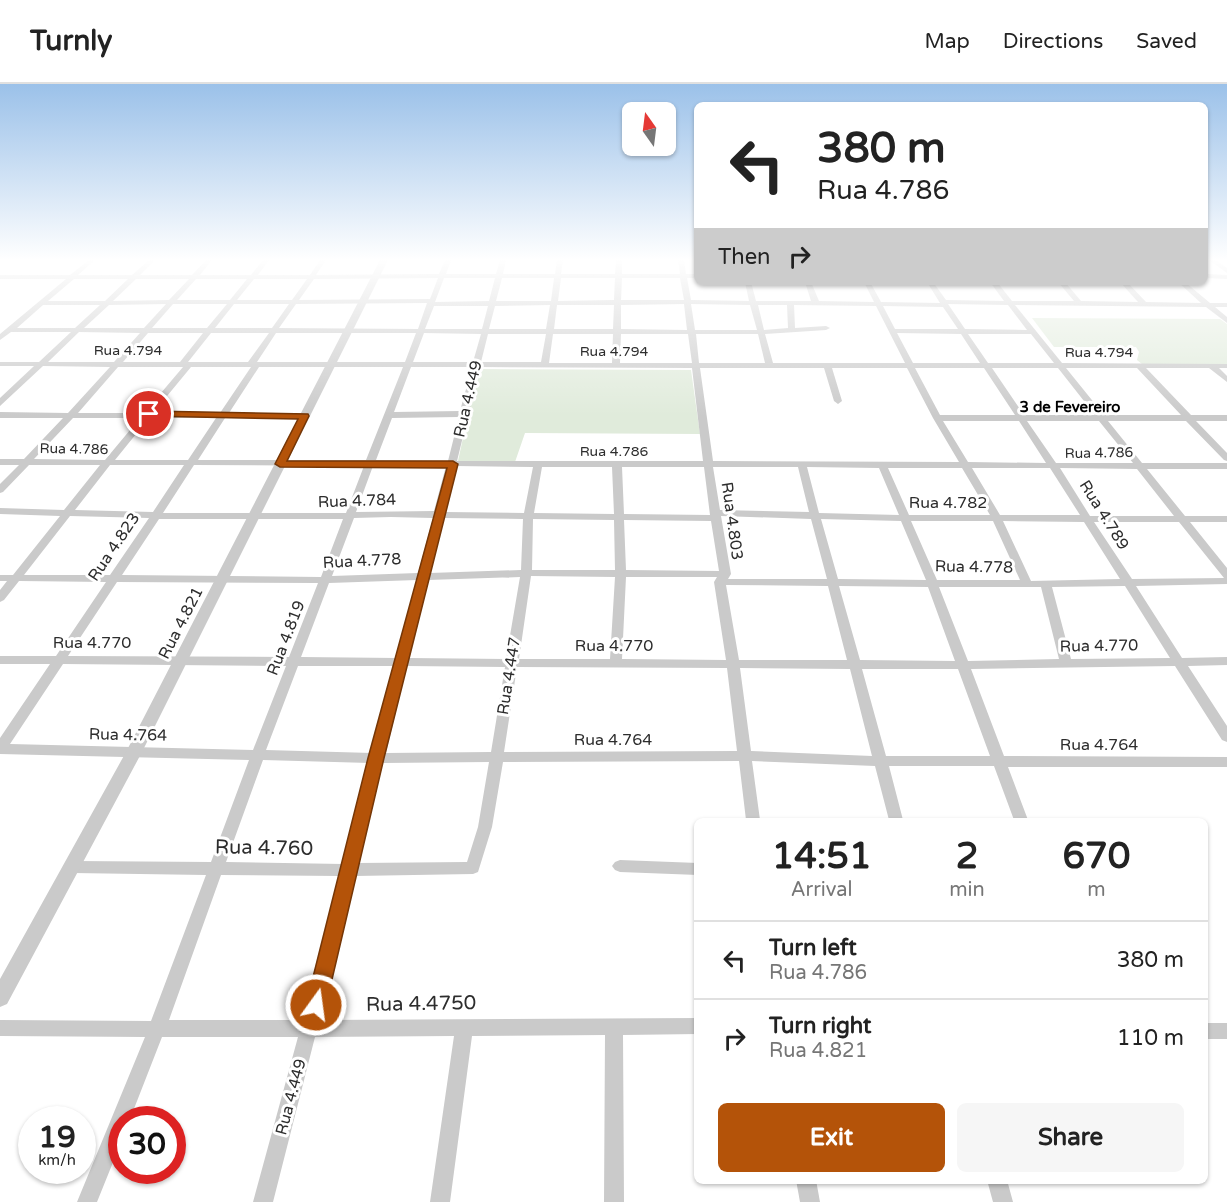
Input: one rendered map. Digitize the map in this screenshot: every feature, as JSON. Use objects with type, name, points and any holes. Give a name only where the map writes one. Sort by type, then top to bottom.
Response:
[{"type":"street","points":[[0,338],[30,312]]},
{"type":"street","points":[[0,403],[98,312]]},
{"type":"street","points":[[0,490],[71,415],[162,312]]},
{"type":"street","points":[[0,598],[107,463],[149,414],[224,312]]},
{"type":"street","name":"Rua 4.823","points":[[0,749],[288,312]]},
{"type":"street","name":"Rua 4.821","points":[[0,998],[134,752],[358,312]]},
{"type":"street","name":"Rua 4.819","points":[[87,1202],[157,1029],[258,754],[371,465],[426,312]]},
{"type":"street","name":"Rua 4.449","points":[[263,1202],[310,1028],[490,312]]},
{"type":"street","points":[[544,365],[552,312]]},
{"type":"street","points":[[616,364],[618,312]]},
{"type":"street","name":"Rua 4.803","points":[[689,312],[710,464],[714,516],[753,818]]},
{"type":"street","points":[[756,312],[770,366]]},
{"type":"street","points":[[791,312],[792,331]]},
{"type":"street","points":[[884,312],[937,418],[968,466],[996,517],[1027,584]]},
{"type":"street","name":"Rua 4.789","points":[[950,312],[1054,467],[1227,737]]},
{"type":"street","points":[[1018,312],[1100,418],[1227,574]]},
{"type":"street","points":[[10,330],[761,332],[826,328]]},
{"type":"street","points":[[894,331],[1033,332]]},
{"type":"street","name":"Rua 4.794","points":[[0,364],[1227,366]]},
{"type":"street","points":[[827,366],[838,401]]},
{"type":"street","points":[[1138,366],[1227,458]]},
{"type":"street","points":[[1211,366],[1227,380]]},
{"type":"street","points":[[387,416],[465,414]]},
{"type":"street","points":[[0,415],[304,416]]},
{"type":"street","points":[[937,418],[1227,418]]},
{"type":"street","name":"Rua 4.786","points":[[0,462],[1227,466]]},
{"type":"street","name":"Rua 4.447","points":[[454,869],[469,870],[476,864],[526,573],[528,516],[538,464]]},
{"type":"street","points":[[616,663],[621,572],[617,516],[617,465]]},
{"type":"street","points":[[802,466],[896,818]]},
{"type":"street","points":[[883,466],[932,582],[1020,818]]},
{"type":"street","name":"Rua 4.784","points":[[0,511],[254,519],[350,518],[391,514],[714,516]]},
{"type":"street","name":"Rua 4.782","points":[[714,516],[1227,519]]},
{"type":"street","name":"Rua 4.778","points":[[0,578],[325,580],[424,575],[621,572],[722,578],[1027,584],[1227,581]]},
{"type":"street","points":[[1046,584],[1066,663]]},
{"type":"street","name":"Rua 4.770","points":[[0,660],[962,665],[1227,661]]},
{"type":"street","name":"Rua 4.764","points":[[0,749],[376,758],[744,756],[880,761],[1227,762]]},
{"type":"street","points":[[620,866],[694,869]]},
{"type":"street","name":"Rua 4.760","points":[[73,867],[454,869]]},
{"type":"street","points":[[614,1025],[614,1202]]},
{"type":"street","points":[[440,1202],[464,1026]]},
{"type":"street","name":"Rua 4.4750","points":[[0,1028],[694,1026]]},
{"type":"street","points":[[1208,1031],[1227,1031]]},
{"type":"street","points":[[807,1184],[810,1202]]},
{"type":"street","points":[[998,1184],[1003,1202]]},
{"type":"green space","points":[[1032,318],[1220,319],[1227,324],[1227,364],[1142,364],[1137,360],[1139,352],[1136,347],[1054,347]]},
{"type":"green space","points":[[478,369],[691,370],[700,434],[525,433],[515,462],[458,461]]},
{"type":"district","name":"3 de Fevereiro","points":[[1070,407]]},
{"type":"route","points":[[149,414],[304,416],[280,464],[453,464],[376,758],[316,1005]]}]
